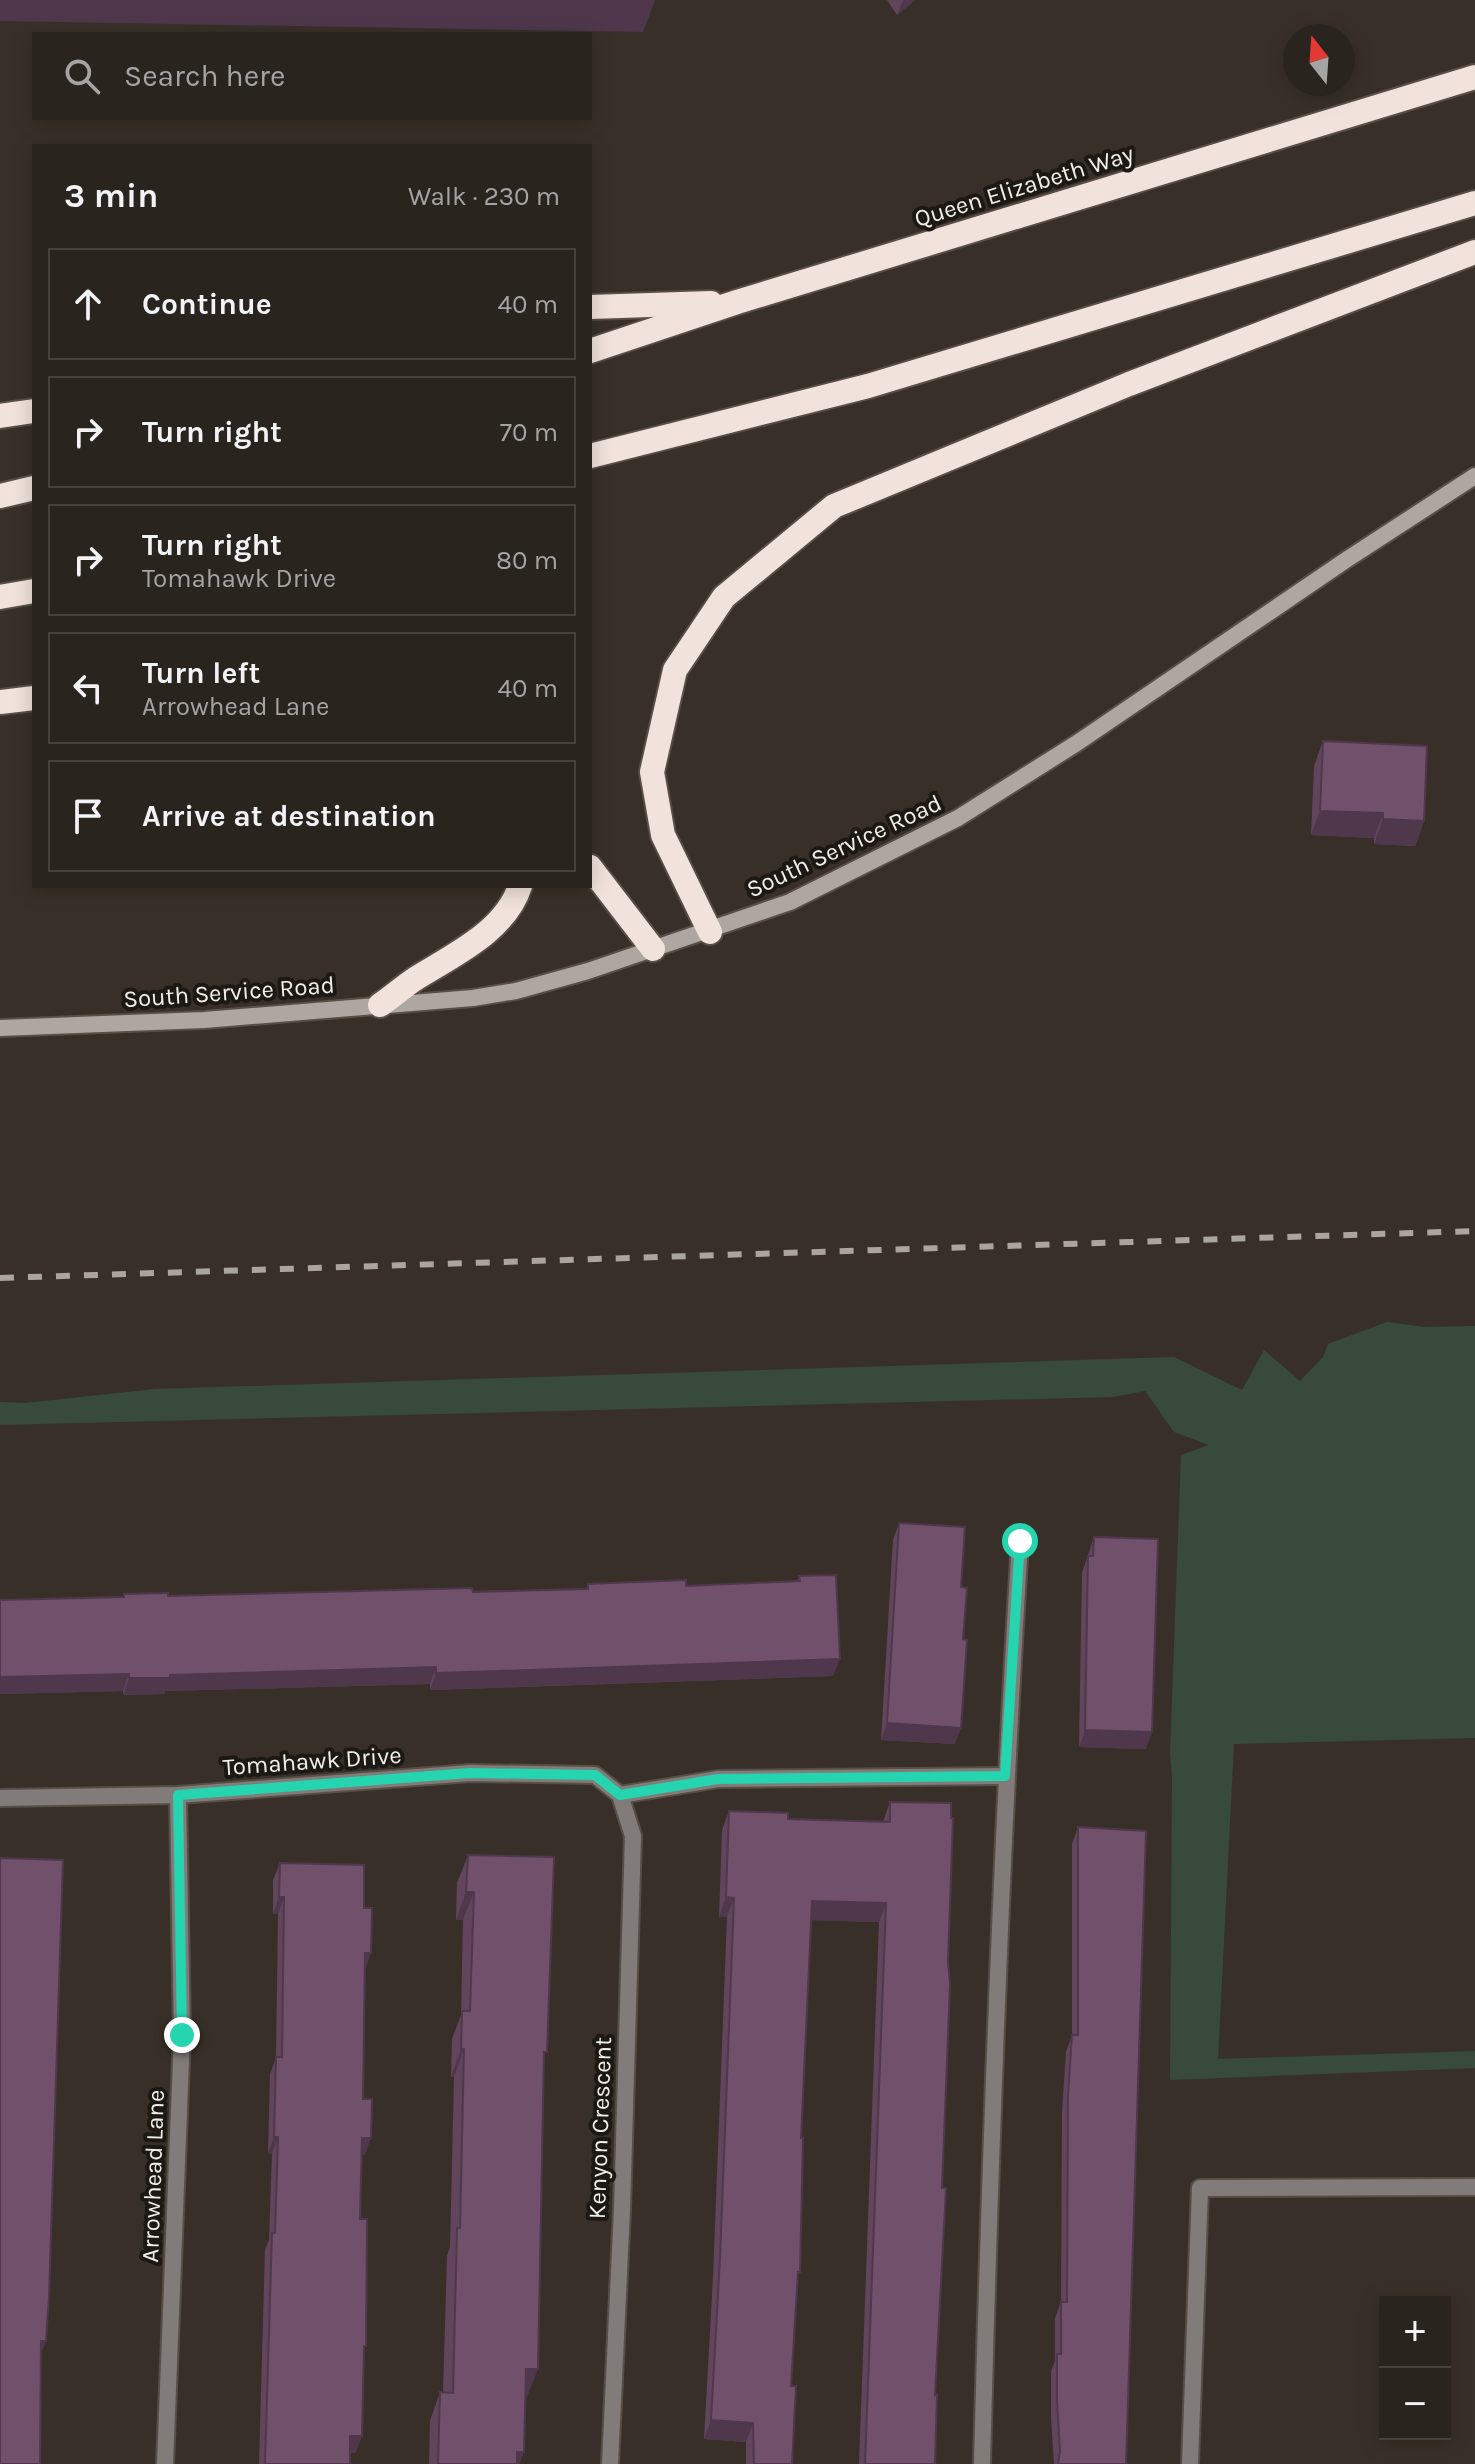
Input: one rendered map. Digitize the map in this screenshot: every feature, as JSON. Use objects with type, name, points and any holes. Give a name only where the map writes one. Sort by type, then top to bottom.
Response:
[{"type":"highway","name":"Queen Elizabeth Way","points":[[592,350],[737,302],[1475,77]]},
{"type":"highway","points":[[592,455],[868,386],[1475,203]]},
{"type":"highway","points":[[710,932],[663,835],[652,772],[675,670],[724,597],[834,506],[1129,384],[1475,252]]},
{"type":"highway","points":[[592,307],[737,302]]},
{"type":"highway","points":[[0,416],[32,411]]},
{"type":"highway","points":[[0,496],[32,488]]},
{"type":"highway","points":[[0,597],[32,591]]},
{"type":"highway","points":[[0,702],[32,698]]},
{"type":"highway","points":[[592,870],[653,949]]},
{"type":"highway","points":[[380,1005],[413,980],[472,944],[510,907],[519,888]]},
{"type":"street","name":"South Service Road","points":[[0,1028],[204,1020],[473,998],[516,991],[710,932],[790,902],[958,818],[1077,743],[1475,476]]},
{"type":"street","points":[[982,2464],[990,2136],[1005,1776],[1020,1541]]},
{"type":"street","name":"Tomahawk Drive","points":[[0,1798],[178,1795],[470,1773],[595,1775],[620,1795]]},
{"type":"street","points":[[620,1795],[718,1779],[1005,1776]]},
{"type":"street","name":"Arrowhead Lane","points":[[165,2464],[182,2035],[178,1795]]},
{"type":"street","name":"Kenyon Crescent","points":[[610,2464],[622,2209],[633,1836],[620,1795]]},
{"type":"street","points":[[1190,2464],[1200,2188],[1475,2187]]},
{"type":"green space","points":[[1387,1322],[1425,1327],[1475,1326],[1475,1738],[1234,1744],[1218,2059],[1475,2051],[1475,2068],[1170,2080],[1170,1754],[1181,1455],[1209,1445],[1174,1432],[1145,1391],[1112,1397],[0,1425],[0,1402],[25,1403],[155,1389],[1174,1357],[1242,1390],[1264,1350],[1300,1381],[1323,1357],[1328,1344]]},
{"type":"building","points":[[1323,741],[1427,746],[1424,821],[1383,819],[1383,813],[1320,811]]},
{"type":"building","points":[[899,1523],[965,1527],[961,1587],[967,1588],[963,1639],[967,1640],[961,1728],[887,1723]]},
{"type":"building","points":[[1094,1537],[1158,1539],[1152,1732],[1085,1730],[1088,1556],[1093,1556]]},
{"type":"building","points":[[836,1575],[840,1659],[436,1673],[436,1667],[170,1675],[170,1678],[129,1678],[129,1674],[0,1677],[0,1600],[168,1593],[168,1596],[472,1588],[473,1592],[588,1589],[588,1584],[686,1580],[686,1586],[800,1581],[799,1576]]},
{"type":"building","points":[[890,1802],[951,1803],[953,1818],[942,2188],[946,2188],[935,2395],[935,2464],[865,2464],[886,1903],[812,1901],[801,2138],[800,2272],[791,2386],[796,2386],[792,2464],[754,2464],[753,2423],[711,2420],[734,1898],[726,1897],[729,1811],[788,1813],[788,1819],[890,1822]]},
{"type":"building","points":[[1078,1827],[1146,1831],[1126,2464],[1058,2464],[1057,2354],[1061,2354],[1061,2302],[1067,2302],[1068,2095],[1072,2035],[1078,2035]]},
{"type":"building","points":[[468,1855],[554,1857],[547,2052],[544,2052],[538,2369],[526,2369],[524,2452],[517,2452],[517,2464],[438,2464],[440,2392],[453,2393],[457,2228],[460,2228],[462,2011],[470,2011],[474,1892],[466,1892]]},
{"type":"building","points":[[0,1858],[63,1860],[49,2296],[46,2341],[41,2341],[40,2464],[0,2464]]},
{"type":"building","points":[[280,1863],[364,1865],[364,1908],[372,1908],[371,1953],[365,1953],[363,2099],[372,2099],[371,2138],[362,2138],[360,2219],[367,2219],[366,2346],[362,2436],[350,2436],[350,2464],[265,2464],[278,2137],[274,2137],[276,2057],[282,2057],[284,1897],[279,1897]]},
{"type":"railway","points":[[0,1278],[1475,1231]]},
{"type":"route","points":[[182,2035],[178,1795],[470,1773],[595,1775],[620,1795],[718,1779],[1005,1776],[1020,1541]]}]
